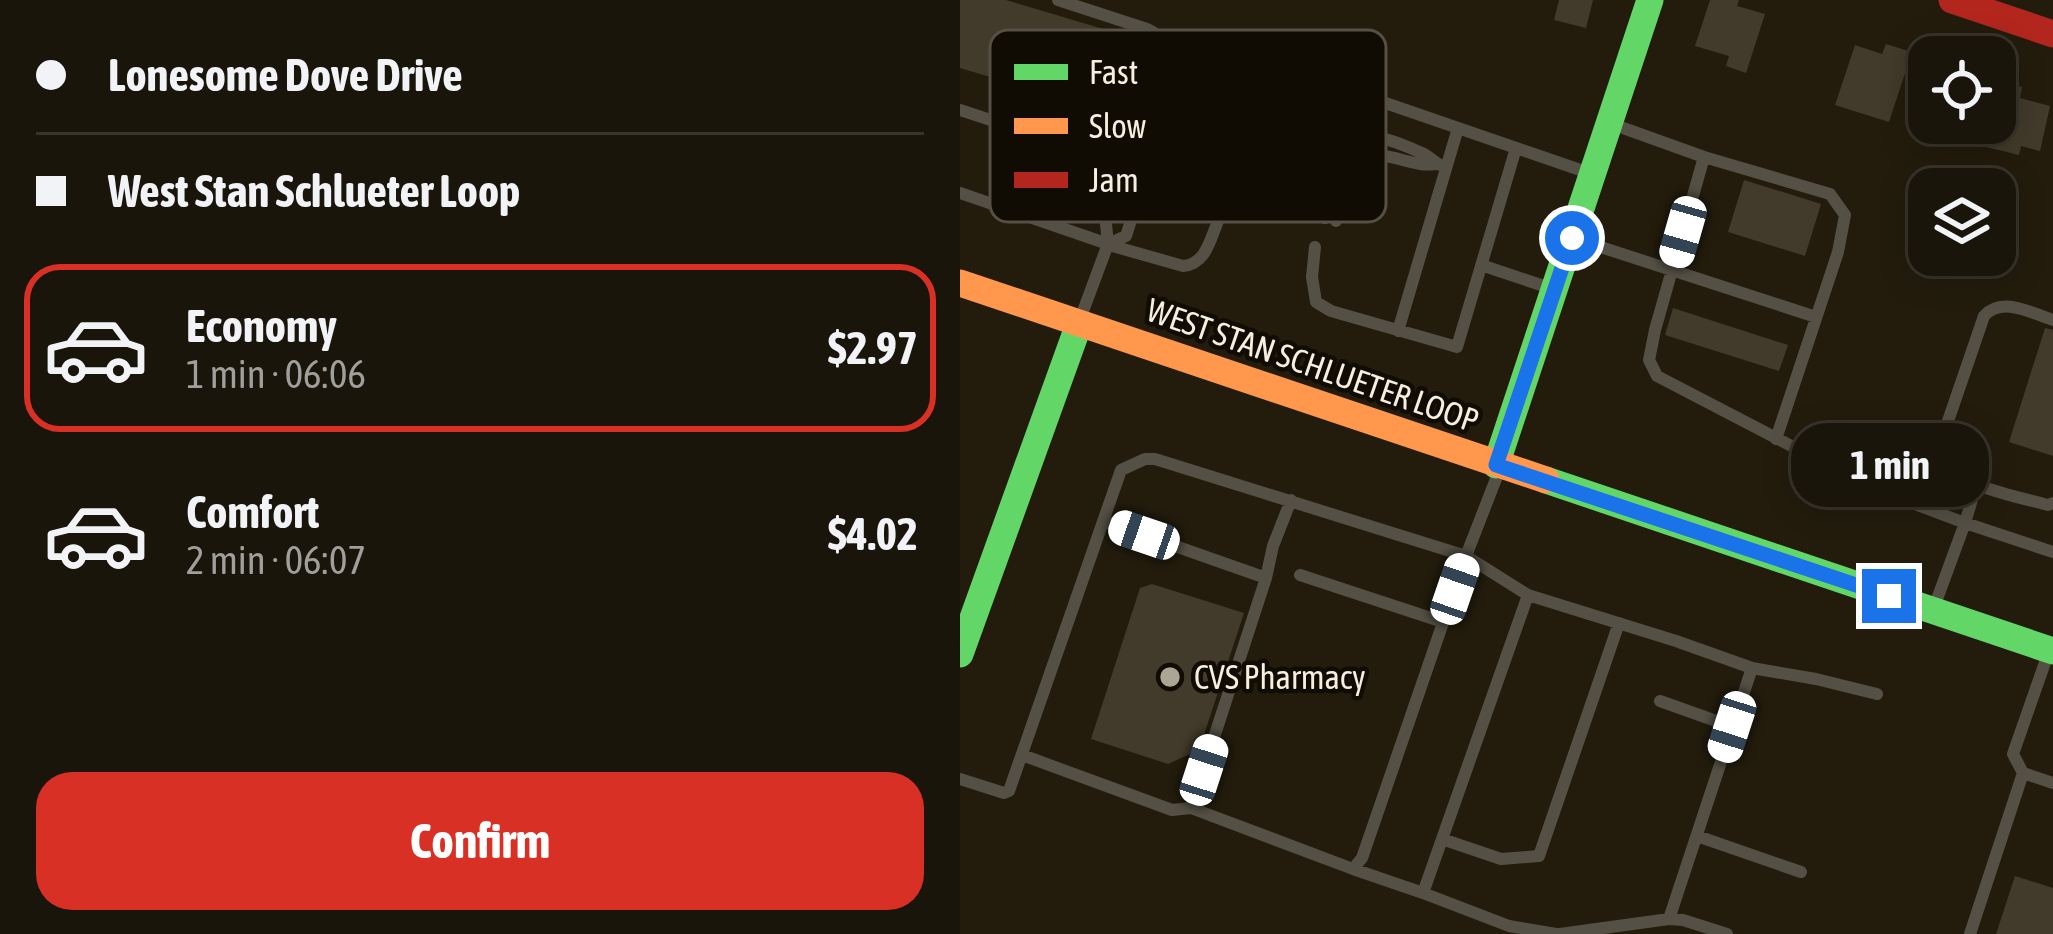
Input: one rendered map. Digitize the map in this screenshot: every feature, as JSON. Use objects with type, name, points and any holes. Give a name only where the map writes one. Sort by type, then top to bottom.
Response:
[{"type":"main road","points":[[1499,466],[1650,0]]},
{"type":"main road","points":[[1952,0],[2053,34]]},
{"type":"main road","name":"WEST STAN SCHLUETER LOOP","points":[[960,284],[2051,650]]},
{"type":"main road","points":[[960,654],[1079,324]]},
{"type":"lane","points":[[1066,1],[1149,30]]},
{"type":"lane","points":[[1386,103],[1593,175]]},
{"type":"lane","points":[[960,110],[990,120]]},
{"type":"lane","points":[[1610,124],[1830,194],[1845,215],[1838,252],[1776,439]]},
{"type":"lane","points":[[1398,331],[1440,165],[1458,128]]},
{"type":"lane","points":[[1386,141],[1427,155],[1440,165]]},
{"type":"lane","points":[[1319,250],[1313,270],[1316,302],[1331,311],[1457,347],[1516,148]]},
{"type":"lane","points":[[1704,157],[1649,360],[1657,376],[1870,487],[2053,552]]},
{"type":"lane","points":[[960,193],[990,203]]},
{"type":"lane","points":[[1044,222],[1183,266],[1201,260],[1218,222]]},
{"type":"lane","points":[[1079,324],[1108,244],[1107,222]]},
{"type":"lane","points":[[1108,244],[1126,236],[1130,222]]},
{"type":"lane","points":[[1572,238],[1816,317]]},
{"type":"lane","points":[[1481,265],[1555,290]]},
{"type":"lane","points":[[2053,320],[2005,305],[1992,307],[1984,316],[1935,459],[1976,486],[2048,505],[2053,502]]},
{"type":"lane","points":[[960,779],[1004,794],[1009,791],[1121,470],[1145,459],[1466,556],[1528,595],[1752,668],[1877,694]]},
{"type":"lane","points":[[1353,869],[1362,858],[1499,466]]},
{"type":"lane","points":[[1932,611],[1976,486]]},
{"type":"lane","points":[[1191,808],[1291,500]]},
{"type":"lane","points":[[1104,521],[1266,578]]},
{"type":"lane","points":[[1300,575],[1443,622]]},
{"type":"lane","points":[[1423,893],[1528,595]]},
{"type":"lane","points":[[1442,838],[1501,859],[1539,856],[1619,623]]},
{"type":"lane","points":[[2051,650],[2013,754],[2023,773],[2053,783]]},
{"type":"lane","points":[[1670,919],[1752,668]]},
{"type":"lane","points":[[1660,701],[1732,727]]},
{"type":"lane","points":[[1022,754],[1172,811],[1191,808],[1509,926],[1558,934],[1670,919],[1727,934]]},
{"type":"lane","points":[[1970,934],[2023,773]]},
{"type":"lane","points":[[1697,836],[1802,872]]},
{"type":"building","points":[[960,0],[1006,0],[1107,30],[990,30],[990,77],[960,68]]},
{"type":"building","points":[[1559,0],[1593,0],[1586,28],[1554,20]]},
{"type":"building","points":[[1710,0],[1739,0],[1737,6],[1765,14],[1746,73],[1726,66],[1729,56],[1695,46]]},
{"type":"building","points":[[1886,44],[1908,51],[1889,122],[1835,105],[1855,45],[1882,54]]},
{"type":"building","points":[[2016,86],[2022,87],[2020,98],[2050,106],[2040,151],[2021,146],[2019,155],[1982,146],[2016,144]]},
{"type":"building","points":[[1744,180],[1821,204],[1805,256],[1728,232]]},
{"type":"building","points":[[1673,308],[1788,345],[1779,371],[1665,335]]},
{"type":"building","points":[[2045,328],[2053,330],[2053,456],[2009,442]]},
{"type":"building","name":"CVS Pharmacy","points":[[1152,584],[1244,613],[1199,750],[1168,764],[1091,739],[1140,588]]},
{"type":"building","points":[[2015,876],[2053,888],[2053,934],[1996,934]]},
{"type":"traffic: fast","points":[[1496,465],[1650,0]]},
{"type":"traffic: fast","points":[[960,654],[1079,324]]},
{"type":"traffic: fast","points":[[1546,480],[2053,651]]},
{"type":"traffic: slow","points":[[960,283],[1546,480]]},
{"type":"traffic: jam","points":[[1952,0],[2053,34]]},
{"type":"place","name":"CVS Pharmacy","points":[[1170,677]]},
{"type":"route","points":[[1572,238],[1496,465],[1889,596]]}]
